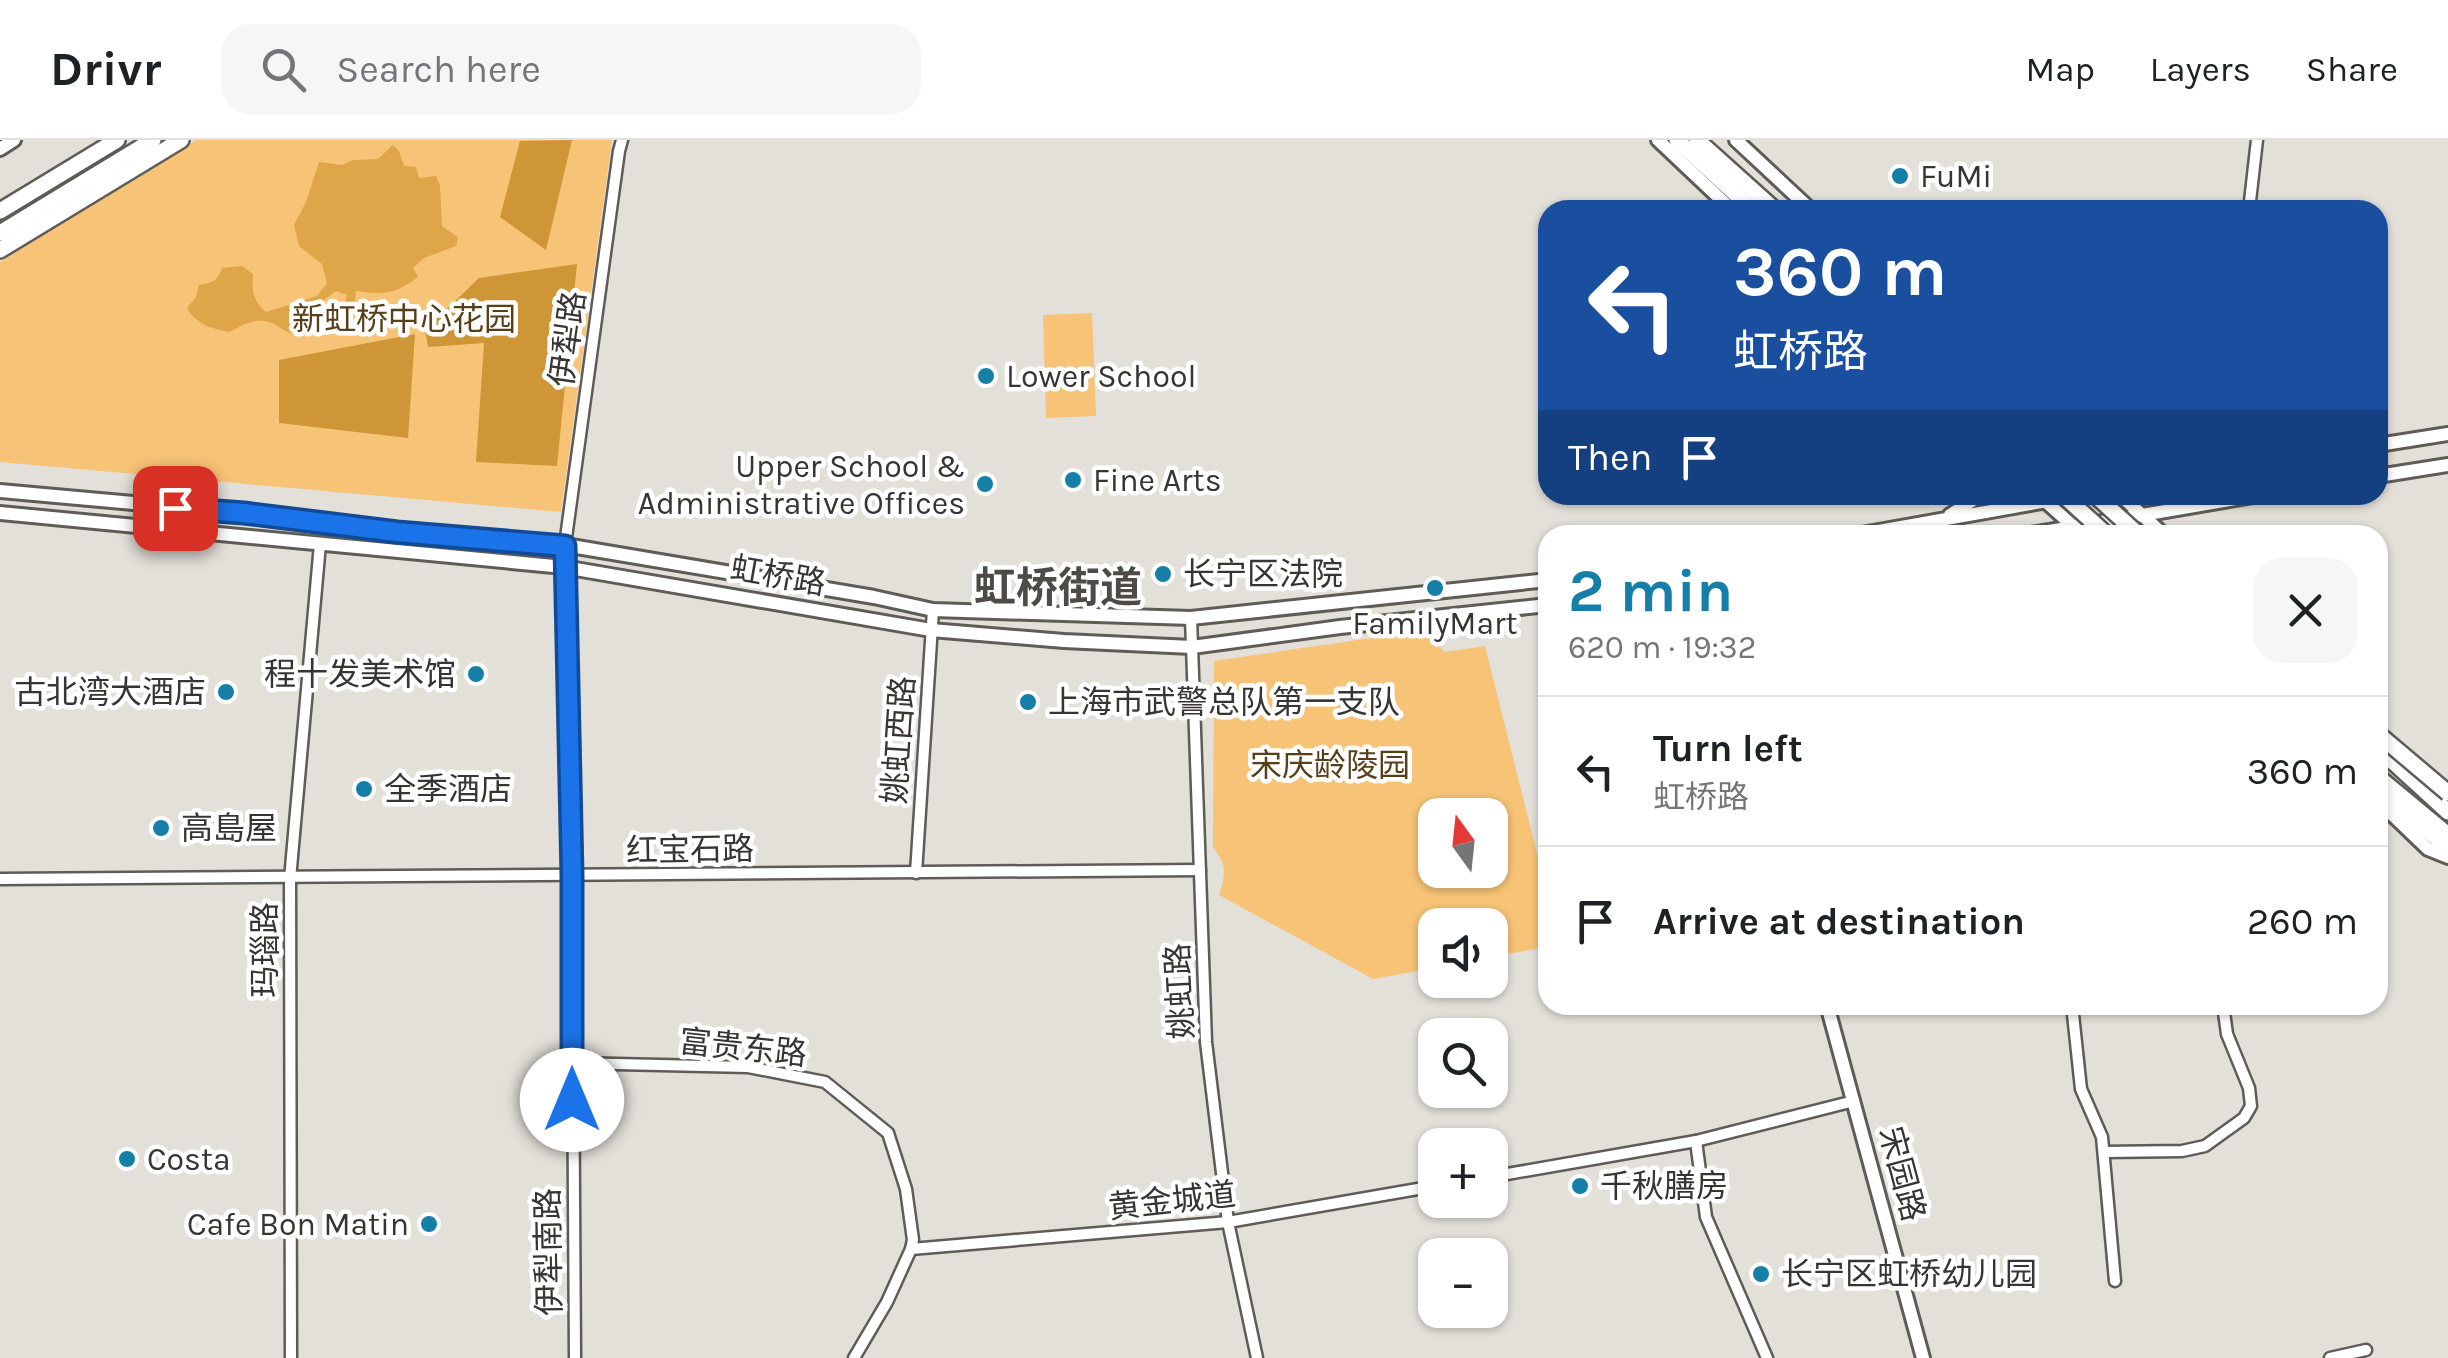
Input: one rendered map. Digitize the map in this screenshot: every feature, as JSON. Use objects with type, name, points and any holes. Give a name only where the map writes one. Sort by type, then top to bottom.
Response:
[{"type":"highway","points":[[0,211],[118,140]]},
{"type":"highway","points":[[0,233],[153,140]]},
{"type":"highway","points":[[0,250],[181,140]]},
{"type":"highway","points":[[1677,140],[1742,200]]},
{"type":"highway","points":[[1698,140],[1763,200]]},
{"type":"highway","points":[[2074,505],[2096,525]]},
{"type":"highway","points":[[2106,505],[2128,525]]},
{"type":"highway","points":[[2388,743],[2448,796]]},
{"type":"highway","points":[[2388,757],[2448,812]]},
{"type":"highway","points":[[2388,786],[2448,837]]},
{"type":"main road","points":[[0,148],[14,140]]},
{"type":"main road","points":[[1658,140],[1721,200]]},
{"type":"main road","points":[[1736,140],[1800,200]]},
{"type":"main road","points":[[2388,444],[2448,434]]},
{"type":"main road","points":[[2388,474],[2448,465]]},
{"type":"main road","name":"虹桥路","points":[[0,491],[565,546],[933,610],[1191,618],[1538,581]]},
{"type":"main road","points":[[1941,520],[1966,505]]},
{"type":"main road","points":[[1913,525],[2013,505]]},
{"type":"main road","points":[[2049,505],[2071,525]]},
{"type":"main road","points":[[2131,505],[2154,525]]},
{"type":"main road","points":[[2102,525],[2199,505]]},
{"type":"main road","points":[[2168,525],[2175,509]]},
{"type":"main road","name":"虹桥路","points":[[0,513],[564,566],[931,630],[1192,647],[1340,626],[1538,606]]},
{"type":"main road","points":[[2388,806],[2448,854]]},
{"type":"main road","name":"宋园路","points":[[1829,1015],[1922,1358]]},
{"type":"street","name":"伊犁路","points":[[565,546],[622,140]]},
{"type":"street","points":[[2250,200],[2257,140]]},
{"type":"street","name":"玛瑙路","points":[[291,1358],[290,878],[320,544]]},
{"type":"street","name":"伊犁南路","points":[[565,546],[576,1358]]},
{"type":"street","name":"姚虹西路","points":[[916,873],[933,610]]},
{"type":"street","name":"姚虹路","points":[[1191,618],[1206,1042],[1228,1222],[1257,1358]]},
{"type":"street","name":"红宝石路","points":[[0,880],[1200,870]]},
{"type":"street","points":[[2073,1015],[2082,1089],[2102,1137],[2115,1281]]},
{"type":"street","points":[[2104,1152],[2182,1151],[2204,1146],[2244,1118],[2251,1106],[2249,1088],[2227,1034],[2224,1015]]},
{"type":"street","name":"富贵东路","points":[[572,1063],[748,1067],[826,1082],[888,1133],[906,1189],[911,1249],[888,1302],[854,1358]]},
{"type":"street","points":[[1508,1174],[1696,1141],[1854,1100]]},
{"type":"street","points":[[1696,1141],[1706,1217],[1767,1358]]},
{"type":"street","name":"黄金城道","points":[[911,1249],[1228,1222],[1418,1189]]},
{"type":"street","points":[[2330,1358],[2366,1350]]},
{"type":"green space","name":"新虹桥中心花园","points":[[196,140],[612,140],[561,512],[0,462],[0,262]]},
{"type":"green space","points":[[1092,313],[1096,416],[1046,418],[1043,315]]},
{"type":"green space","name":"宋庆龄陵园","points":[[1426,630],[1444,652],[1485,646],[1538,857],[1538,949],[1508,954],[1508,908],[1418,908],[1418,971],[1373,979],[1219,895],[1224,870],[1213,847],[1214,661]]},
{"type":"shaded area","points":[[572,140],[546,250],[500,217],[520,141]]},
{"type":"shaded area","points":[[393,145],[404,166],[416,167],[419,178],[436,176],[442,226],[458,237],[456,246],[424,258],[413,268],[418,277],[403,287],[382,293],[356,291],[354,309],[343,312],[347,295],[336,291],[321,302],[298,334],[264,321],[229,332],[205,325],[190,314],[187,308],[199,285],[214,281],[222,268],[242,266],[253,274],[254,296],[266,312],[317,296],[327,283],[322,264],[299,246],[294,225],[319,162],[342,165],[353,160],[378,159]]},
{"type":"shaded area","points":[[577,264],[557,466],[476,462],[484,343],[428,347],[425,330],[479,278]]},
{"type":"shaded area","points":[[415,334],[408,438],[279,423],[279,360]]},
{"type":"place","name":"FuMi","points":[[1900,176]]},
{"type":"place","name":"Lower School","points":[[986,376]]},
{"type":"place","name":"Fine Arts","points":[[1073,480]]},
{"type":"place","name":"Upper School & Administrative Offices","points":[[985,484]]},
{"type":"place","name":"长宁区法院","points":[[1163,574]]},
{"type":"place","name":"FamilyMart","points":[[1435,588]]},
{"type":"place","name":"程十发美术馆","points":[[476,674]]},
{"type":"place","name":"古北湾大酒店","points":[[226,692]]},
{"type":"place","name":"上海市武警总队第一支队","points":[[1028,702]]},
{"type":"place","name":"全季酒店","points":[[364,789]]},
{"type":"place","name":"高島屋","points":[[161,828]]},
{"type":"place","name":"Costa","points":[[127,1159]]},
{"type":"place","name":"千秋膳房","points":[[1580,1186]]},
{"type":"place","name":"Cafe Bon Matin","points":[[429,1224]]},
{"type":"place","name":"长宁区虹桥幼儿园","points":[[1761,1274]]},
{"type":"district","name":"虹桥街道","points":[[1058,588]]},
{"type":"route","points":[[175,508],[565,546],[572,1100]]}]
